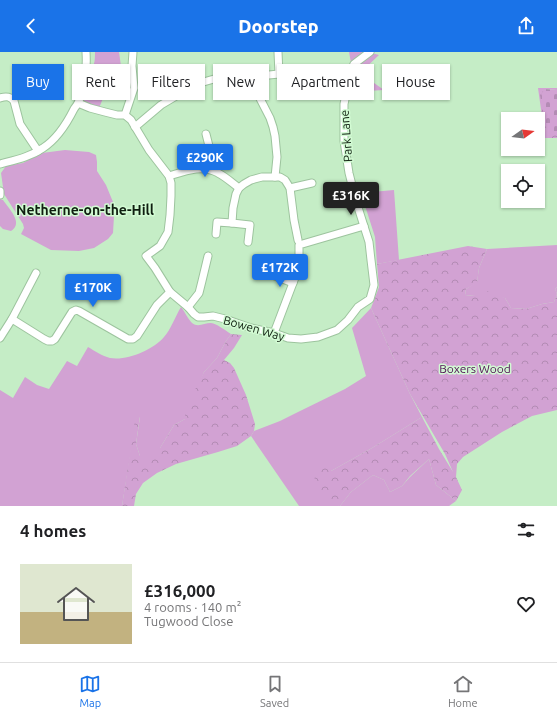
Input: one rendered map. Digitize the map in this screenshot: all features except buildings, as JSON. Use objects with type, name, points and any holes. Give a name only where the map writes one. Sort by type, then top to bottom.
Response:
[{"type":"street","points":[[0,164],[26,157],[38,151],[45,147],[58,134],[78,102],[87,68],[86,52]]},
{"type":"street","points":[[125,115],[134,88],[132,66],[133,52]]},
{"type":"street","points":[[278,52],[279,64]]},
{"type":"street","points":[[354,64],[370,52]]},
{"type":"street","points":[[135,127],[161,105],[200,83],[213,80]]},
{"type":"street","points":[[0,96],[12,98],[20,124],[38,151]]},
{"type":"street","points":[[261,100],[270,118],[275,136],[277,157],[275,176]]},
{"type":"street","name":"Park Lane","points":[[345,100],[344,141],[349,174],[364,226]]},
{"type":"street","points":[[78,102],[90,108],[104,112],[125,115],[131,120],[169,176],[204,168],[218,172],[239,188]]},
{"type":"street","points":[[206,134],[213,170]]},
{"type":"street","name":"Bowen Way","points":[[169,176],[171,183],[171,196],[168,232],[160,246],[146,256],[170,292],[198,317],[213,316],[225,318],[251,328],[288,338],[301,339],[318,337],[337,330],[348,320],[358,307],[370,299],[374,285],[369,242],[364,226]]},
{"type":"street","points":[[232,223],[233,208],[239,188],[251,180],[262,177],[280,177],[285,180],[290,188],[298,240]]},
{"type":"street","points":[[290,188],[312,183]]},
{"type":"street","points":[[0,191],[0,196]]},
{"type":"street","points":[[216,234],[217,222],[250,225],[248,242]]},
{"type":"street","points":[[274,333],[299,263],[299,245],[364,226]]},
{"type":"street","points":[[188,307],[199,293],[208,256]]},
{"type":"street","points":[[262,271],[293,283]]},
{"type":"street","points":[[0,338],[12,319],[36,273]]},
{"type":"street","points":[[12,319],[44,339],[52,342],[72,312],[76,310],[128,339],[133,339],[137,336],[158,305],[170,292]]},
{"type":"green space","points":[[95,52],[119,52],[121,64],[94,64]]},
{"type":"green space","points":[[349,52],[368,52],[379,55],[370,64],[351,64]]},
{"type":"green space","points":[[374,83],[382,89],[382,90],[374,91]]},
{"type":"green space","points":[[538,88],[557,88],[557,90],[545,89],[547,132],[557,132],[557,138],[545,138],[545,112],[541,112]]},
{"type":"green space","points":[[545,89],[557,90],[557,132],[547,132],[545,112],[543,112],[540,95]]},
{"type":"green space","points":[[79,100],[102,100],[99,108],[78,103]]},
{"type":"green space","points":[[65,150],[89,152],[96,155],[97,171],[106,185],[113,202],[113,233],[108,239],[94,248],[79,251],[51,250],[21,234],[24,228],[23,224],[4,194],[1,173],[6,166],[23,163],[42,153]]},
{"type":"green space","points":[[394,190],[399,260],[377,264],[375,237],[361,193]]},
{"type":"green space","points":[[0,199],[3,200],[16,220],[15,228],[11,231],[3,229],[0,226]]},
{"type":"green space","points":[[557,245],[557,287],[555,289],[557,294],[554,302],[526,309],[511,308],[505,298],[465,295],[466,289],[477,282],[479,268],[487,249]]},
{"type":"green space","name":"Boxers Wood","points":[[468,246],[487,249],[479,268],[477,283],[466,289],[465,295],[475,296],[487,291],[505,298],[511,308],[526,309],[554,302],[557,294],[557,410],[532,416],[502,432],[463,457],[457,464],[456,477],[462,490],[456,501],[436,485],[429,459],[410,476],[402,486],[390,492],[384,480],[373,475],[351,492],[339,506],[314,484],[316,464],[326,462],[331,471],[422,417],[453,472],[445,454],[410,394],[371,308],[379,287],[377,264]]},
{"type":"green space","points":[[181,307],[192,323],[199,325],[211,323],[221,327],[231,334],[217,358],[204,372],[185,419],[174,425],[160,448],[160,456],[140,456],[136,444],[140,417],[136,419],[122,506],[0,506],[0,390],[13,398],[25,377],[37,385],[49,389],[67,361],[77,366],[88,347],[110,358],[124,358],[139,354],[159,342],[171,327]]},
{"type":"green space","points":[[371,308],[422,417],[331,471],[339,506],[299,506],[251,436],[254,431],[280,421],[345,389],[366,376],[352,328]]},
{"type":"green space","points":[[231,334],[242,335],[224,360],[230,363],[234,368],[246,395],[255,424],[254,431],[251,436],[237,446],[176,464],[157,473],[143,483],[136,494],[134,506],[122,506],[135,419],[140,416],[136,444],[140,456],[159,456],[160,448],[174,425],[185,419],[185,409],[204,372],[217,358]]},
{"type":"green space","points":[[429,459],[436,485],[456,501],[449,506],[340,506],[351,492],[373,475],[384,480],[390,492],[402,486]]},
{"type":"district","name":"Netherne-on-the-Hill","points":[[85,210]]}]
